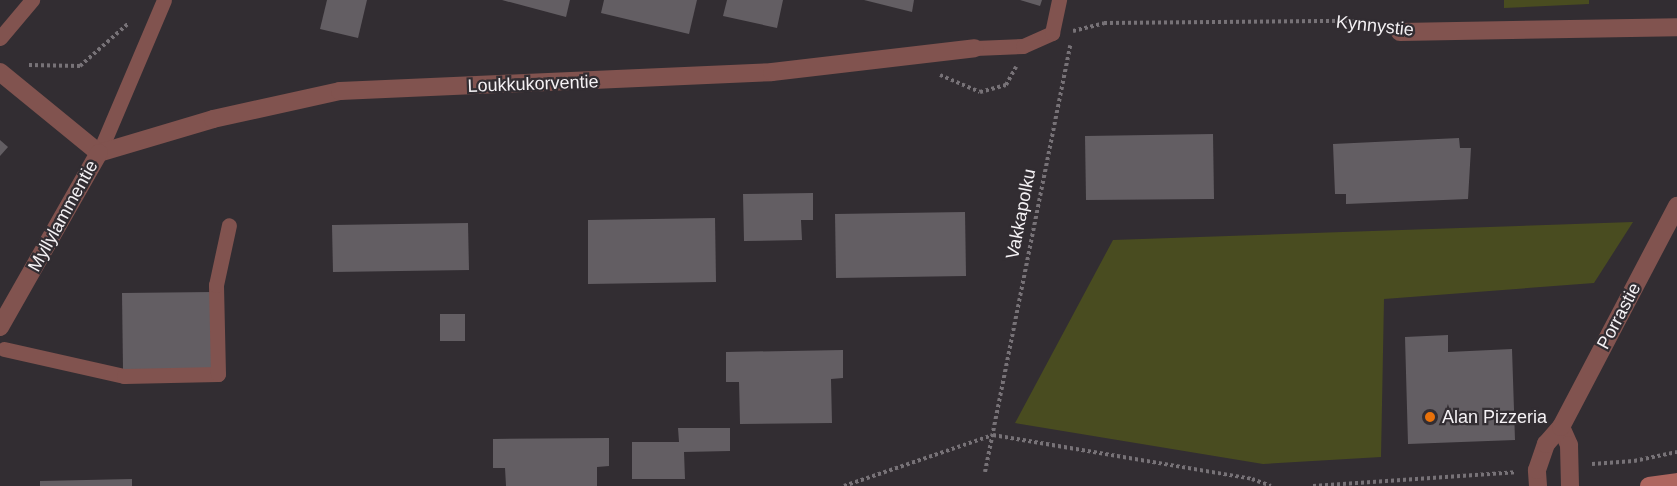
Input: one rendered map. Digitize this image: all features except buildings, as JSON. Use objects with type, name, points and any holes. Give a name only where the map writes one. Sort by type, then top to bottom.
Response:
[{"type":"main road","points":[[1649,486],[1677,482]]},
{"type":"street","name":"Kynnystie","points":[[1400,32],[1677,27]]},
{"type":"street","name":"Loukkukorventie","points":[[99,153],[213,119],[340,91],[772,72],[975,48]]},
{"type":"street","name":"Myllylammentie","points":[[0,72],[99,153],[0,327]]},
{"type":"street","name":"Porrastie","points":[[1538,478],[1546,444],[1561,427],[1677,206]]},
{"type":"street","points":[[1561,427],[1569,445],[1570,477]]},
{"type":"lane","points":[[0,38],[32,0]]},
{"type":"lane","points":[[99,153],[164,0]]},
{"type":"lane","points":[[975,48],[1023,46],[1052,33],[1059,0]]},
{"type":"lane","points":[[4,350],[124,376],[218,374],[216,285],[229,225]]},
{"type":"path","points":[[18,64],[80,66],[139,15]]},
{"type":"path","name":"Vakkapolku","points":[[985,472],[1075,21]]},
{"type":"path","name":"Kynnystie","points":[[1074,31],[1104,23],[1352,21],[1400,32]]},
{"type":"path","points":[[844,486],[993,435],[1252,479],[1271,486]]},
{"type":"path","points":[[1570,477],[1677,452]]},
{"type":"path","points":[[1313,486],[1538,478]]},
{"type":"green space","points":[[1504,0],[1589,0],[1589,4],[1504,8]]},
{"type":"green space","points":[[1633,222],[1594,283],[1384,299],[1381,457],[1263,464],[1015,423],[1113,240]]},
{"type":"place","name":"Alan Pizzeria","points":[[1430,417]]}]
